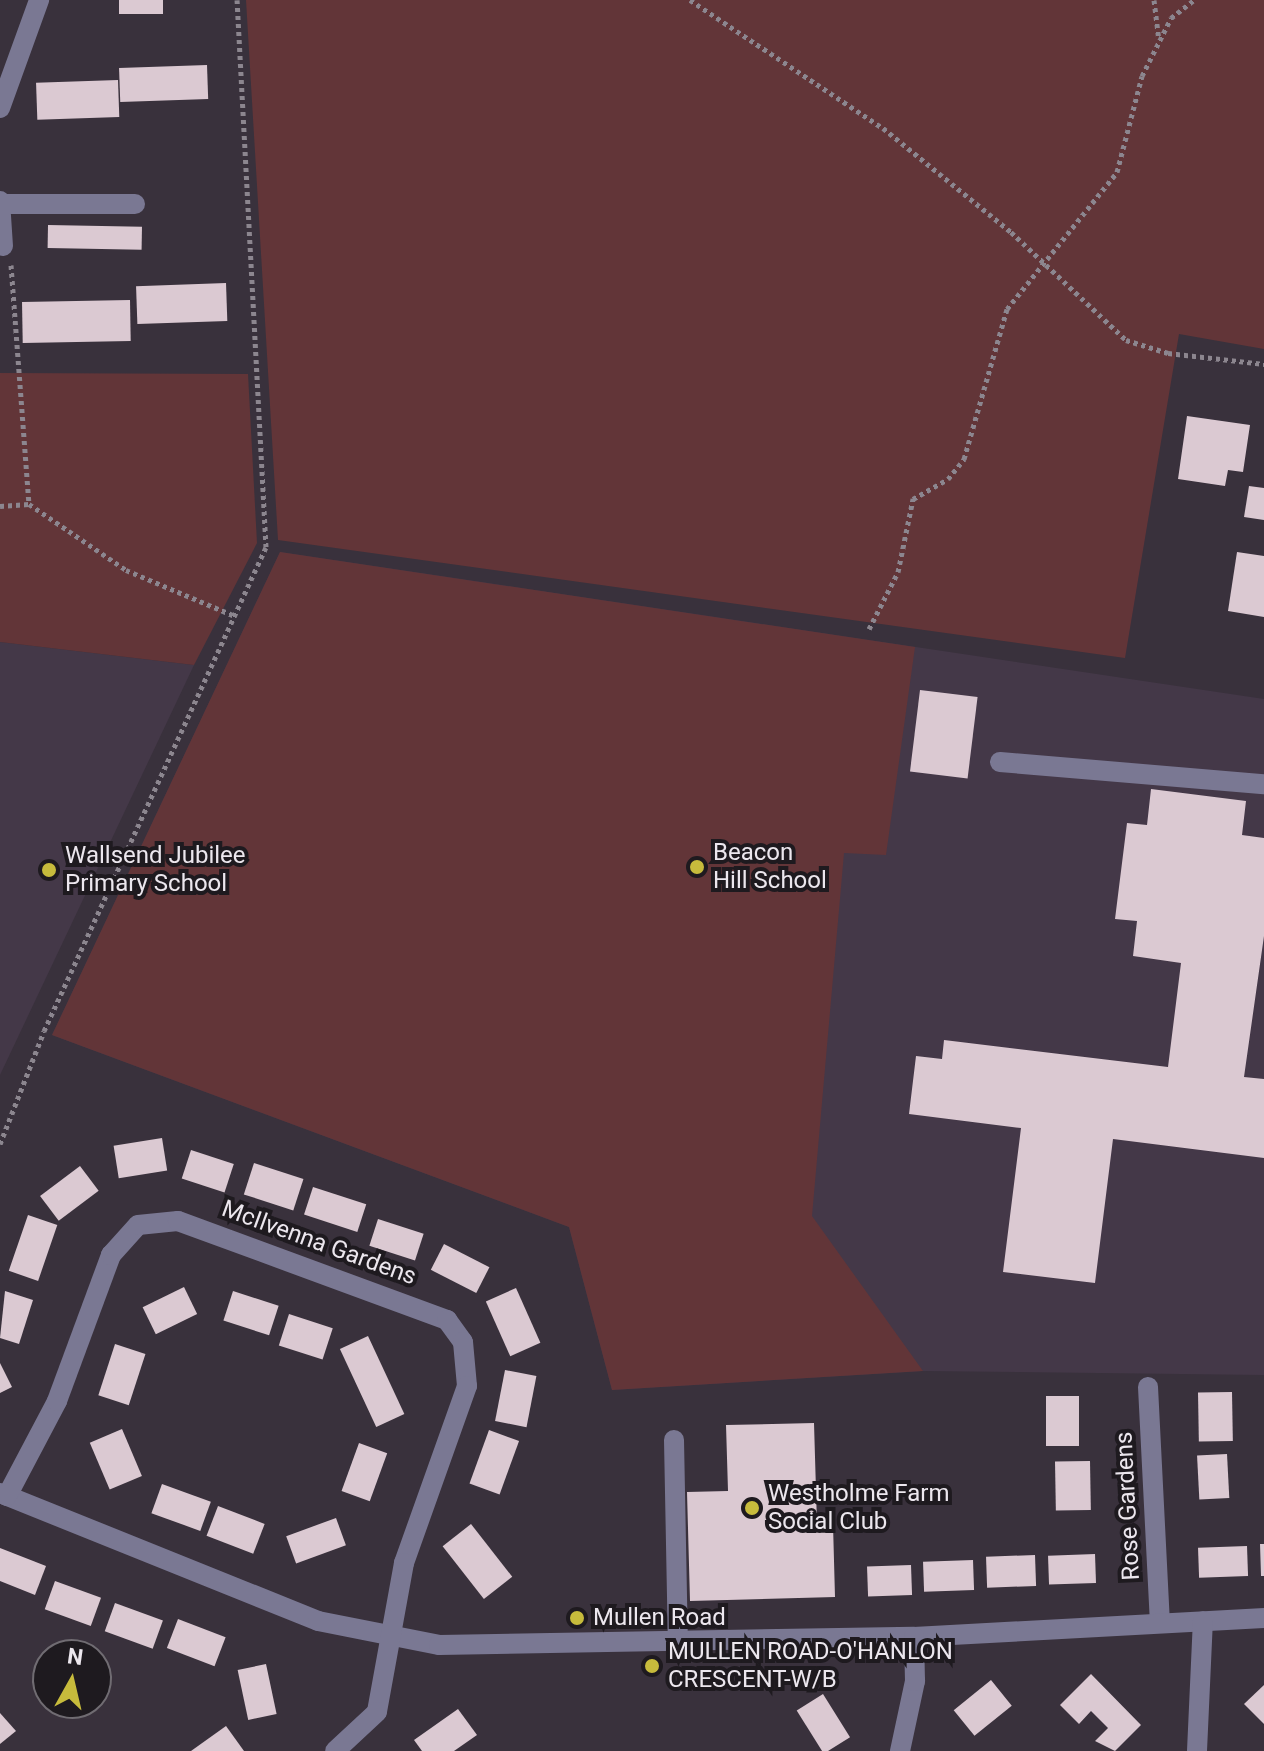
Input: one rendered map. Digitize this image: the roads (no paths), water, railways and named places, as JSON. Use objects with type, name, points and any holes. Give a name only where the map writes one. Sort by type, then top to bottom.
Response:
[{"type":"street","points":[[0,108],[39,0]]},
{"type":"street","points":[[3,246],[0,202],[135,204]]},
{"type":"street","points":[[1000,762],[1264,784]]},
{"type":"street","name":"McIlvenna Gardens","points":[[3,1494],[57,1401],[111,1255],[138,1225],[178,1221],[429,1310],[459,1334],[469,1374],[404,1563],[377,1712],[335,1751]]},
{"type":"street","name":"Rose Gardens","points":[[1148,1387],[1160,1623]]},
{"type":"street","points":[[674,1440],[678,1644]]},
{"type":"street","points":[[3,1494],[318,1621],[389,1640],[678,1644],[914,1637],[1264,1618]]},
{"type":"street","points":[[1197,1751],[1203,1621]]},
{"type":"street","points":[[900,1751],[915,1681],[914,1637]]},
{"type":"place","name":"Beacon Hill School","points":[[697,867]]},
{"type":"place","name":"Wallsend Jubilee Primary School","points":[[49,870]]},
{"type":"place","name":"Westholme Farm Social Club","points":[[752,1508]]},
{"type":"place","name":"Mullen Road","points":[[577,1618]]},
{"type":"place","name":"MULLEN ROAD-O'HANLON CRESCENT-W/B","points":[[652,1666]]}]
